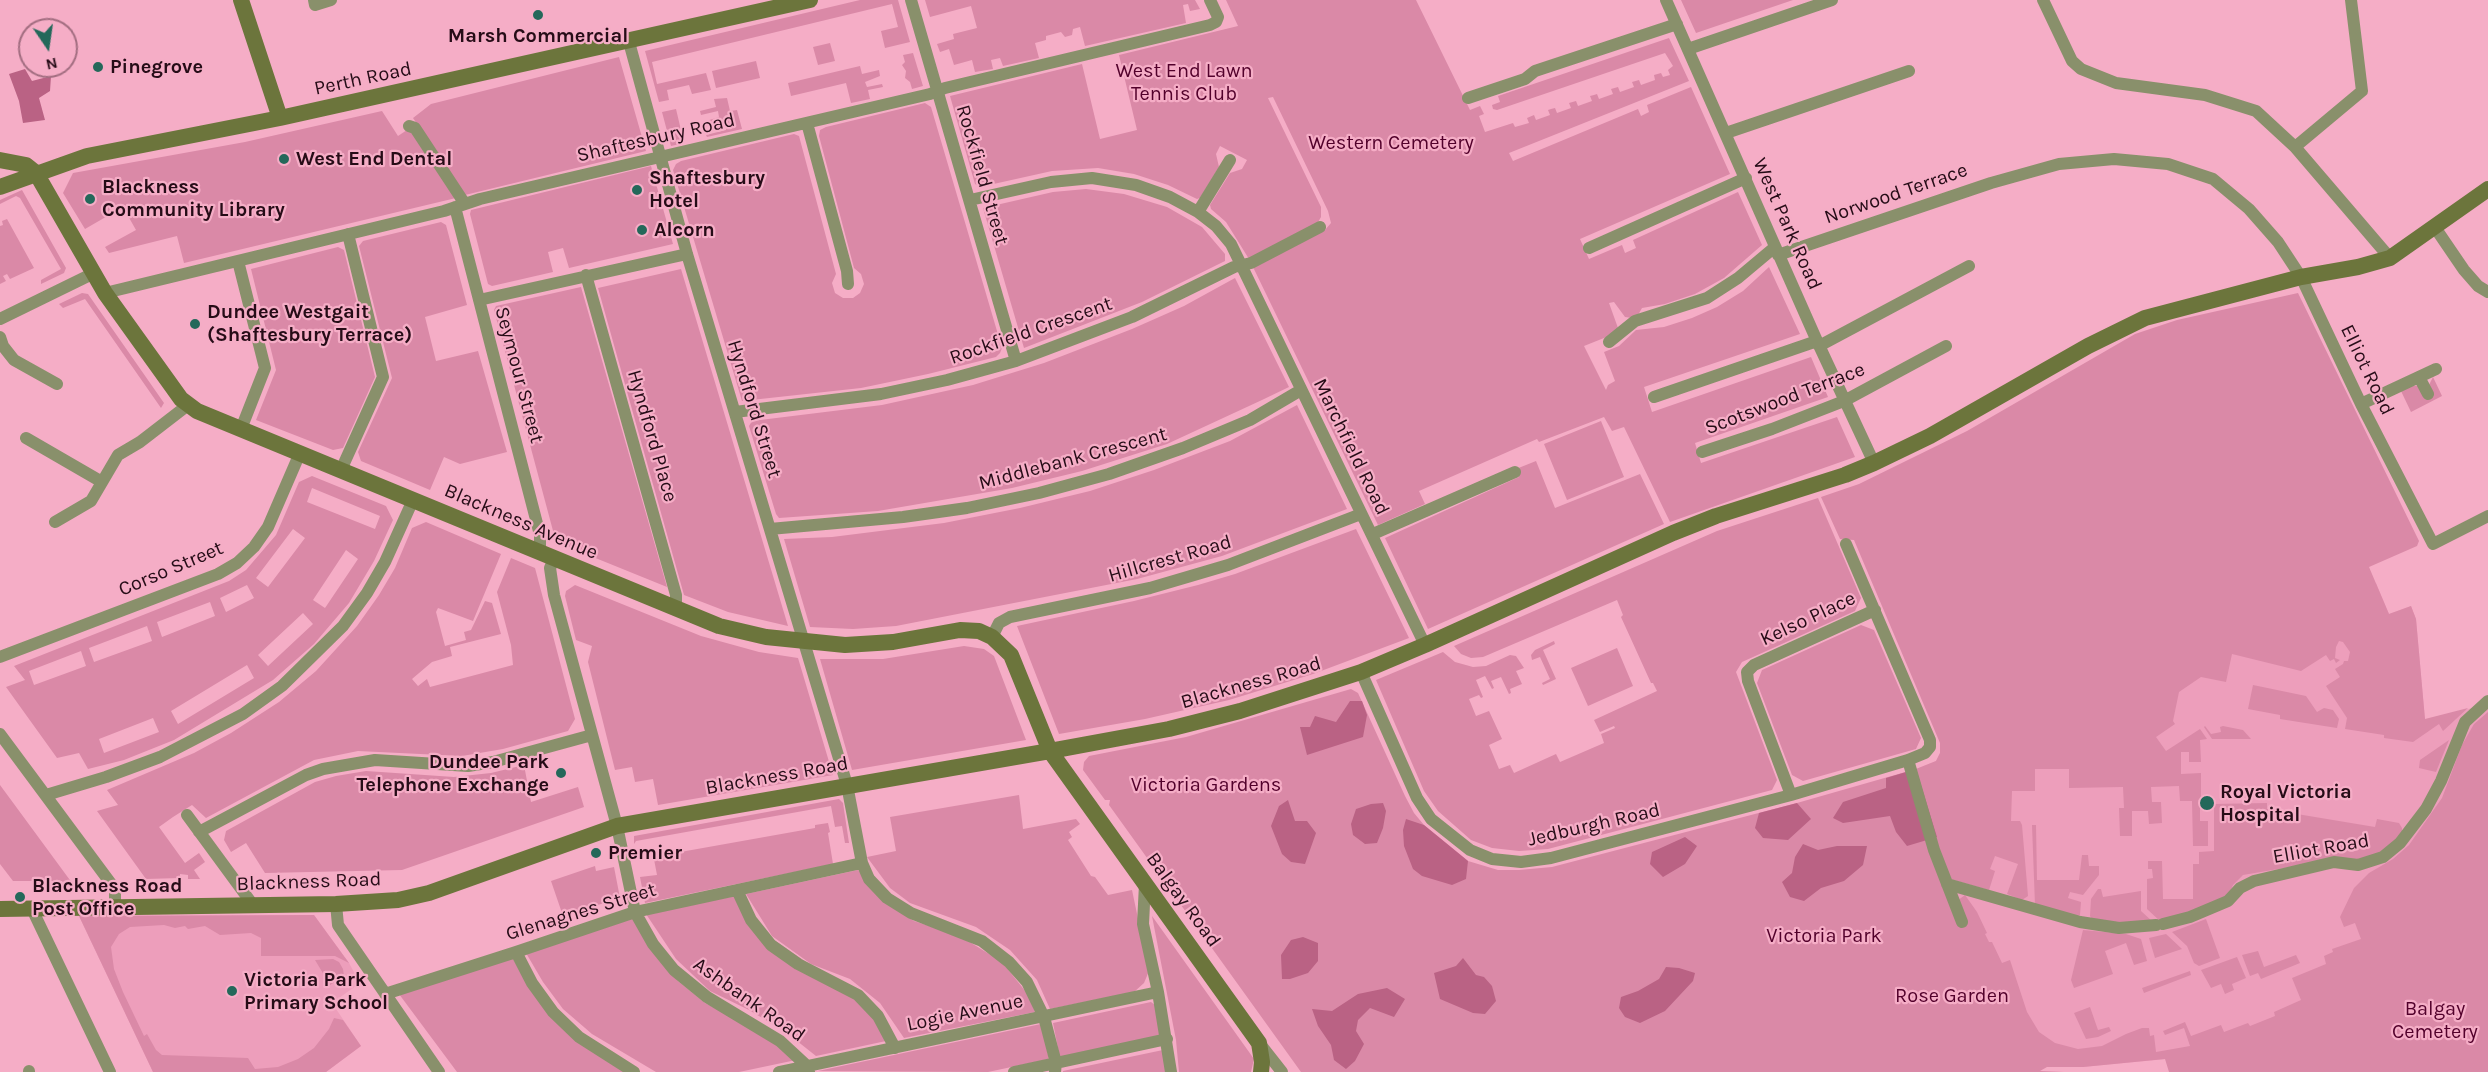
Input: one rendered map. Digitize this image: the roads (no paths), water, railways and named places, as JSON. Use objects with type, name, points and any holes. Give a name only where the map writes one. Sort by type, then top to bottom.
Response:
[{"type":"street","points":[[241,0],[280,118]]},
{"type":"street","points":[[314,0],[315,5],[331,0]]},
{"type":"street","name":"Perth Road","points":[[0,187],[87,156],[280,118],[810,0]]},
{"type":"street","name":"Rockfield Street","points":[[911,0],[1016,361]]},
{"type":"street","name":"Shaftesbury Road","points":[[105,293],[1216,22],[1218,17],[1210,0]]},
{"type":"street","name":"West Park Road","points":[[1666,0],[1818,344],[1874,463]]},
{"type":"street","points":[[1688,49],[1832,0]]},
{"type":"street","points":[[2043,0],[2072,61],[2081,69],[2116,83],[2205,95],[2256,111],[2295,147],[2390,258]]},
{"type":"street","points":[[2295,147],[2362,92],[2351,0]]},
{"type":"street","points":[[1468,98],[1525,79],[1535,71],[1677,24]]},
{"type":"street","name":"Hyndford Street","points":[[628,42],[687,254],[847,785],[862,863]]},
{"type":"street","points":[[1726,133],[1909,71]]},
{"type":"street","points":[[807,123],[847,271],[848,284]]},
{"type":"street","name":"Seymour Street","points":[[409,126],[415,128],[435,157],[460,206],[479,300],[547,556],[554,595],[617,826]]},
{"type":"street","name":"Norwood Terrace","points":[[1777,251],[1991,183],[2070,163],[2114,159],[2168,164],[2213,179],[2249,209],[2278,242],[2301,277]]},
{"type":"street","points":[[0,160],[26,165],[36,173]]},
{"type":"street","points":[[1198,212],[1230,160]]},
{"type":"street","name":"Blackness Avenue","points":[[36,173],[92,274],[181,399],[188,405],[719,626],[766,637],[845,645],[893,642],[960,630],[980,631],[992,637]]},
{"type":"street","name":"Marchfield Road","points":[[970,200],[1051,182],[1092,178],[1136,185],[1170,197],[1198,212],[1216,226],[1231,244],[1425,645]]},
{"type":"street","points":[[1589,248],[1746,178]]},
{"type":"street","points":[[2301,277],[2358,267],[2390,258],[2488,189]]},
{"type":"street","points":[[2434,226],[2464,270],[2478,286],[2488,292]]},
{"type":"street","name":"Rockfield Crescent","points":[[735,412],[881,394],[947,380],[1016,361],[1132,318],[1234,267],[1251,264],[1320,228]]},
{"type":"street","points":[[341,470],[383,377],[348,234]]},
{"type":"street","points":[[1609,342],[1635,321],[1707,298],[1777,251]]},
{"type":"street","points":[[479,300],[687,254]]},
{"type":"street","points":[[238,261],[265,368],[241,429]]},
{"type":"street","points":[[1654,397],[1818,344],[1970,266]]},
{"type":"street","points":[[0,320],[92,274]]},
{"type":"street","name":"Hyndford Place","points":[[586,275],[676,595],[676,609]]},
{"type":"street","name":"Elliot Road","points":[[2301,277],[2361,404],[2433,544],[2488,516]]},
{"type":"street","name":"Blackness Road","points":[[0,909],[336,904],[415,897],[617,826],[1050,752],[1203,720],[1283,698],[1361,672],[1546,592],[1673,533],[1716,516],[1845,475],[1874,463],[1973,412],[2088,346],[2145,318],[2301,277]]},
{"type":"street","points":[[1,344],[14,360],[43,382],[57,384]]},
{"type":"street","name":"Scotswood Terrace","points":[[1702,452],[1772,429],[1844,401],[1946,346]]},
{"type":"street","points":[[2361,404],[2436,369]]},
{"type":"street","points":[[2420,377],[2428,394]]},
{"type":"street","name":"Middlebank Crescent","points":[[770,529],[903,517],[967,508],[1040,493],[1109,474],[1183,448],[1250,420],[1301,390]]},
{"type":"street","points":[[62,522],[91,501],[118,455],[140,442],[188,405]]},
{"type":"street","points":[[44,433],[32,441],[102,482]]},
{"type":"street","name":"Corso Street","points":[[0,657],[218,574],[237,563],[254,547],[268,528],[300,453]]},
{"type":"street","points":[[1372,534],[1515,472]]},
{"type":"street","points":[[46,795],[106,777],[160,757],[243,714],[282,686],[343,626],[367,593],[385,562],[413,500]]},
{"type":"street","name":"Hillcrest Road","points":[[992,637],[999,623],[1010,617],[1150,588],[1228,565],[1361,514]]},
{"type":"street","points":[[1846,544],[1875,610]]},
{"type":"street","name":"Jedburgh Road","points":[[1361,672],[1417,798],[1431,819],[1470,850],[1492,859],[1521,862],[1551,858],[1791,795],[1925,753],[1930,747],[1930,740],[1875,610]]},
{"type":"street","name":"Kelso Place","points":[[1791,795],[1748,681],[1748,672],[1754,665],[1875,610]]},
{"type":"street","points":[[992,637],[1011,655],[1050,752]]},
{"type":"street","name":"Elliot Road","points":[[1947,884],[2080,922],[2119,928],[2160,925],[2190,917],[2228,901],[2241,888],[2253,881],[2334,862],[2358,865],[2384,857],[2400,843],[2426,808],[2441,781],[2465,722],[2488,701]]},
{"type":"street","points":[[0,734],[115,889],[115,907]]},
{"type":"street","points":[[199,832],[306,775],[324,769],[375,760],[468,766],[493,762],[592,735]]},
{"type":"street","name":"Balgay Road","points":[[1050,752],[1282,1072]]},
{"type":"street","points":[[1908,760],[1934,850],[1962,922]]},
{"type":"street","points":[[187,815],[253,905]]},
{"type":"street","name":"Ashbank Road","points":[[617,826],[635,912],[653,944],[674,970],[707,997],[780,1041],[808,1069]]},
{"type":"street","points":[[862,863],[869,879],[887,898],[911,914],[982,941],[1009,962],[1028,982],[1044,1017],[1055,1068]]},
{"type":"street","name":"Glenagnes Street","points":[[385,994],[635,912],[862,863]]},
{"type":"street","points":[[1145,884],[1143,924],[1167,1039],[1171,1072]]},
{"type":"street","points":[[737,890],[751,920],[771,945],[798,964],[858,995],[878,1016],[894,1048]]},
{"type":"street","points":[[336,904],[338,925],[439,1072]]},
{"type":"street","points":[[32,909],[110,1072]]},
{"type":"street","points":[[516,952],[532,982],[553,1012],[579,1037],[634,1072]]},
{"type":"street","name":"Logie Avenue","points":[[779,1072],[808,1069],[894,1048],[1158,992]]},
{"type":"street","points":[[1014,1072],[1055,1068],[1167,1039]]},
{"type":"street","points":[[1259,1043],[1261,1072]]},
{"type":"place","name":"Marsh Commercial","points":[[538,15]]},
{"type":"place","name":"Pinegrove","points":[[98,67]]},
{"type":"place","name":"West End Dental","points":[[284,159]]},
{"type":"place","name":"Shaftesbury Hotel","points":[[637,190]]},
{"type":"place","name":"Blackness Community Library","points":[[90,199]]},
{"type":"place","name":"Alcorn","points":[[642,230]]},
{"type":"place","name":"Dundee Westgait (Shaftesbury Terrace)","points":[[195,324]]},
{"type":"place","name":"Dundee Park Telephone Exchange","points":[[561,773]]},
{"type":"place","name":"Royal Victoria Hospital","points":[[2207,803]]},
{"type":"place","name":"Premier","points":[[596,853]]},
{"type":"place","name":"Blackness Road Post Office","points":[[20,897]]},
{"type":"place","name":"Victoria Park Primary School","points":[[232,991]]},
{"type":"park label","name":"West End Lawn Tennis Club","points":[[1184,82]]},
{"type":"park label","name":"Western Cemetery","points":[[1391,143]]},
{"type":"park label","name":"Victoria Gardens","points":[[1206,785]]},
{"type":"park label","name":"Victoria Park","points":[[1824,936]]},
{"type":"park label","name":"Rose Garden","points":[[1952,996]]},
{"type":"park label","name":"Balgay Cemetery","points":[[2435,1020]]}]
